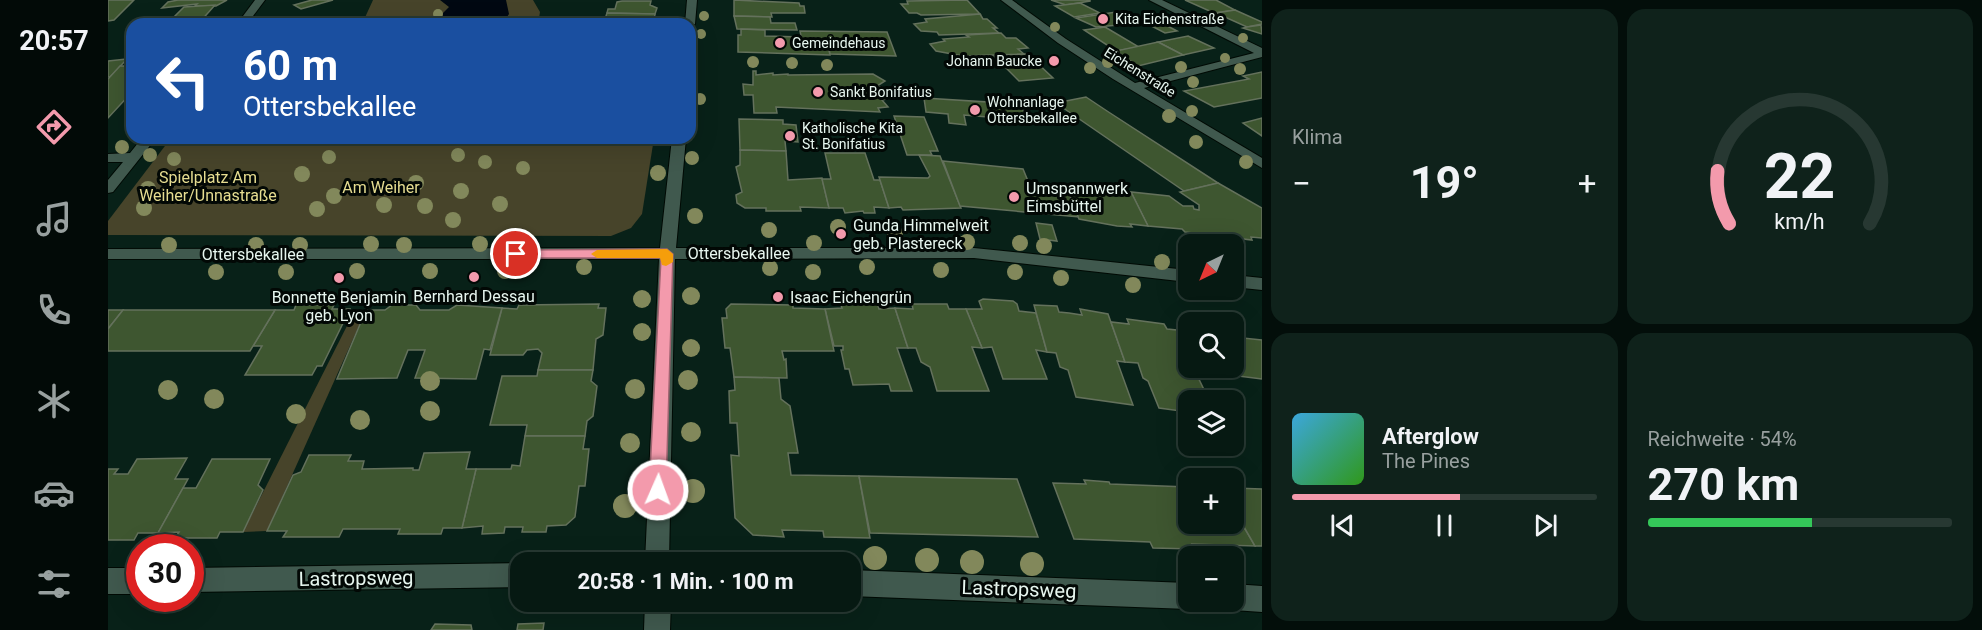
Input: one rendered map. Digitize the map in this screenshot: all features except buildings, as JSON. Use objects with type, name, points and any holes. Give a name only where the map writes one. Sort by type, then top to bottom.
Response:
[{"type":"street","points":[[246,18],[260,0]]},
{"type":"street","points":[[690,18],[692,0]]},
{"type":"street","name":"Eichenstraße","points":[[1006,0],[1062,41],[1262,164]]},
{"type":"street","points":[[1154,0],[1262,53]]},
{"type":"street","points":[[1134,87],[1262,53]]},
{"type":"street","points":[[108,189],[145,144]]},
{"type":"street","points":[[657,552],[667,254],[678,144]]},
{"type":"street","points":[[108,158],[134,157]]},
{"type":"street","name":"Ottersbekallee","points":[[108,254],[974,253],[1178,275]]},
{"type":"street","points":[[1244,282],[1262,284]]},
{"type":"street","name":"Lastropsweg","points":[[204,580],[510,575]]},
{"type":"street","points":[[108,581],[126,581]]},
{"type":"street","name":"Lastropsweg","points":[[861,583],[1178,596]]},
{"type":"street","points":[[1244,597],[1262,598]]},
{"type":"street","points":[[657,630],[658,612]]},
{"type":"green space","points":[[373,0],[533,0],[540,12],[539,18],[365,18]]},
{"type":"green space","name":"Am Weiher","points":[[166,144],[653,144],[642,214],[631,228],[611,236],[108,235],[108,221]]},
{"type":"green space","points":[[355,310],[366,310],[267,531],[243,532]]},
{"type":"shaded area","points":[[440,0],[506,0],[509,14],[506,18],[438,18],[449,7]]},
{"type":"slow traffic","points":[[597,254],[667,254],[666,262]]},
{"type":"place","name":"Kita Eichenstraße","points":[[1103,19]]},
{"type":"place","name":"Gemeindehaus","points":[[780,43]]},
{"type":"place","name":"Johann Baucke","points":[[1054,61]]},
{"type":"place","name":"Sankt Bonifatius","points":[[818,92]]},
{"type":"place","name":"Wohnanlage Ottersbekallee","points":[[975,110]]},
{"type":"place","name":"Katholische Kita St. Bonifatius","points":[[790,136]]},
{"type":"place","name":"Umspannwerk Eimsbüttel","points":[[1014,197]]},
{"type":"place","name":"Gunda Himmelweit geb. Plastereck","points":[[841,234]]},
{"type":"place","name":"Bernhard Dessau","points":[[474,277]]},
{"type":"place","name":"Bonnette Benjamin geb. Lyon","points":[[339,278]]},
{"type":"place","name":"Isaac Eichengrün","points":[[778,297]]},
{"type":"route","points":[[516,254],[667,254],[658,490]]},
{"type":"park label","name":"Spielplatz Am Weiher/Unnastraße","points":[[208,186]]}]
